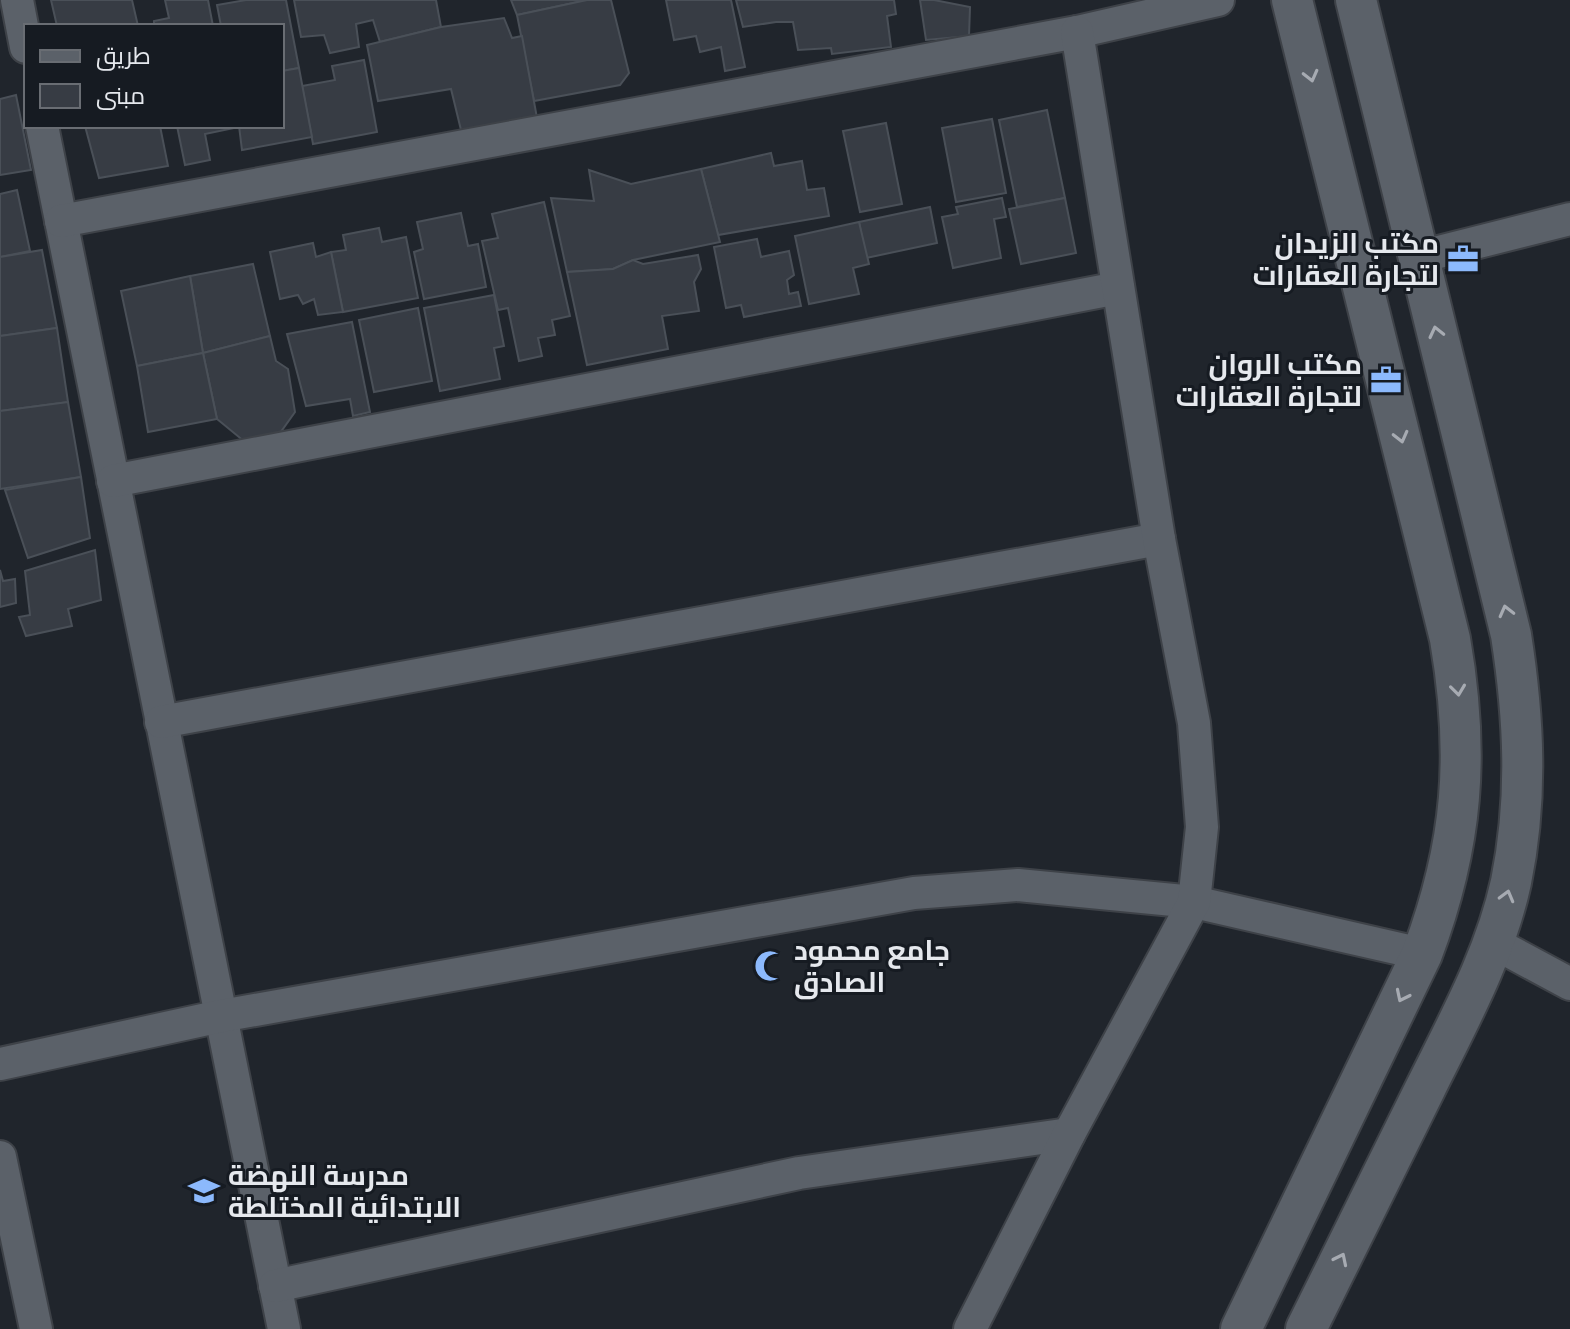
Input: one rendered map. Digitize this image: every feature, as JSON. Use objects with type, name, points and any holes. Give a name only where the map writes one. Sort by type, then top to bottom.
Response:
[{"type":"street","points":[[17,0],[24,37]]},
{"type":"street","points":[[61,221],[1077,32],[1218,0]]},
{"type":"street","points":[[1241,1329],[1422,954],[1441,904],[1453,852],[1460,799],[1462,746],[1459,692],[1450,639],[1292,0]]},
{"type":"street","points":[[1306,1329],[1469,1001],[1494,943],[1511,883],[1520,821],[1524,759],[1521,697],[1511,635],[1356,0]]},
{"type":"street","points":[[970,1329],[1069,1134],[1194,902],[1202,827],[1194,723],[1159,539],[1077,32]]},
{"type":"street","points":[[42,128],[284,1329]]},
{"type":"street","points":[[1419,257],[1570,219]]},
{"type":"street","points":[[113,481],[1118,288]]},
{"type":"street","points":[[1369,306],[1406,391],[1413,396],[1431,398],[1439,393],[1447,378]]},
{"type":"street","points":[[161,722],[1159,539]]},
{"type":"street","points":[[0,1064],[221,1016],[914,893],[1018,885],[1194,902],[1422,954]]},
{"type":"street","points":[[1494,943],[1570,984]]},
{"type":"street","points":[[275,1286],[799,1173],[1069,1134]]},
{"type":"street","points":[[0,1157],[36,1329]]},
{"type":"building","points":[[51,0],[132,0],[138,24],[57,24]]},
{"type":"building","points":[[165,0],[208,0],[213,24],[154,24],[154,21],[169,18]]},
{"type":"building","points":[[246,0],[286,0],[299,68],[284,71],[284,24],[221,24],[217,5]]},
{"type":"building","points":[[294,0],[436,0],[441,27],[380,42],[373,20],[356,24],[359,47],[330,53],[324,35],[301,37]]},
{"type":"building","points":[[511,0],[587,0],[517,15]]},
{"type":"building","points":[[587,0],[611,0],[629,73],[620,85],[534,101],[517,15]]},
{"type":"building","points":[[666,0],[731,0],[745,67],[725,71],[721,47],[700,52],[696,36],[674,40]]},
{"type":"building","points":[[736,0],[894,0],[896,14],[887,16],[891,47],[832,54],[831,48],[798,50],[793,22],[743,27]]},
{"type":"building","points":[[920,0],[970,7],[969,36],[926,40]]},
{"type":"building","points":[[504,18],[512,38],[522,36],[537,118],[461,130],[451,89],[378,101],[367,45],[441,27]]},
{"type":"building","points":[[364,60],[377,132],[313,144],[302,86],[335,80],[332,66]]},
{"type":"building","points":[[299,68],[312,137],[242,150],[239,128],[284,128],[284,71]]},
{"type":"building","points":[[16,95],[31,170],[0,175],[0,99]]},
{"type":"building","points":[[1047,110],[1065,198],[1017,207],[999,120]]},
{"type":"building","points":[[992,119],[1006,193],[956,202],[942,128]]},
{"type":"building","points":[[886,123],[902,204],[860,212],[843,131]]},
{"type":"building","points":[[86,128],[160,128],[168,166],[99,178]]},
{"type":"building","points":[[177,128],[234,128],[205,134],[210,160],[185,165]]},
{"type":"building","points":[[771,153],[774,166],[802,161],[807,190],[824,188],[829,216],[718,235],[701,169]]},
{"type":"building","points":[[701,169],[720,242],[633,260],[613,269],[567,272],[551,198],[594,201],[589,170],[631,184]]},
{"type":"building","points":[[17,190],[30,251],[0,257],[0,194]]},
{"type":"building","points":[[1002,198],[1006,217],[994,219],[1001,258],[953,268],[942,217],[958,214],[956,207]]},
{"type":"building","points":[[1065,198],[1076,253],[1021,264],[1009,209]]},
{"type":"building","points":[[544,202],[570,316],[552,320],[555,335],[538,338],[542,356],[519,361],[508,308],[498,310],[482,241],[498,238],[492,214]]},
{"type":"building","points":[[930,207],[937,243],[866,258],[859,222]]},
{"type":"building","points":[[461,213],[468,246],[478,244],[486,287],[424,299],[414,252],[423,249],[417,222]]},
{"type":"building","points":[[859,222],[869,264],[853,268],[859,294],[809,304],[795,236]]},
{"type":"building","points":[[379,228],[382,242],[406,237],[418,298],[343,312],[331,252],[346,250],[343,235]]},
{"type":"building","points":[[757,239],[761,257],[789,251],[794,275],[787,280],[789,294],[798,292],[801,306],[744,317],[741,305],[726,308],[714,247]]},
{"type":"building","points":[[313,243],[316,257],[331,252],[343,312],[318,315],[314,299],[303,304],[298,295],[280,299],[270,252]]},
{"type":"building","points":[[42,250],[57,328],[0,336],[0,257]]},
{"type":"building","points":[[698,255],[701,269],[694,282],[699,311],[662,316],[668,349],[587,365],[567,272],[613,269],[633,260],[643,264]]},
{"type":"building","points":[[253,264],[270,336],[203,353],[190,276]]},
{"type":"building","points":[[190,276],[203,353],[137,366],[121,291]]},
{"type":"building","points":[[494,295],[504,346],[494,348],[500,379],[440,391],[424,308]]},
{"type":"building","points":[[418,308],[432,381],[374,392],[359,320]]},
{"type":"building","points":[[352,322],[370,412],[353,416],[350,399],[306,406],[287,334]]},
{"type":"building","points":[[57,328],[68,402],[0,411],[0,336]]},
{"type":"building","points":[[270,336],[276,361],[288,369],[295,412],[280,433],[245,442],[217,419],[203,353]]},
{"type":"building","points":[[203,353],[217,419],[148,432],[137,366]]},
{"type":"building","points":[[68,402],[81,477],[0,489],[0,411]]},
{"type":"building","points":[[81,477],[90,538],[28,558],[5,490]]},
{"type":"building","points":[[95,550],[101,600],[68,609],[72,626],[26,636],[19,617],[30,615],[25,571]]},
{"type":"building","points":[[0,570],[3,581],[15,579],[16,603],[0,607]]},
{"type":"place","name":"مكتب الزيدان لتجارة العقارات","points":[[1463,259]]},
{"type":"place","name":"مكتب الروان لتجارة العقارات","points":[[1386,380]]},
{"type":"place","name":"جامع محمود الصادق","points":[[770,966]]},
{"type":"place","name":"مدرسة النهضة الابتدائية المختلطة","points":[[204,1191]]}]
